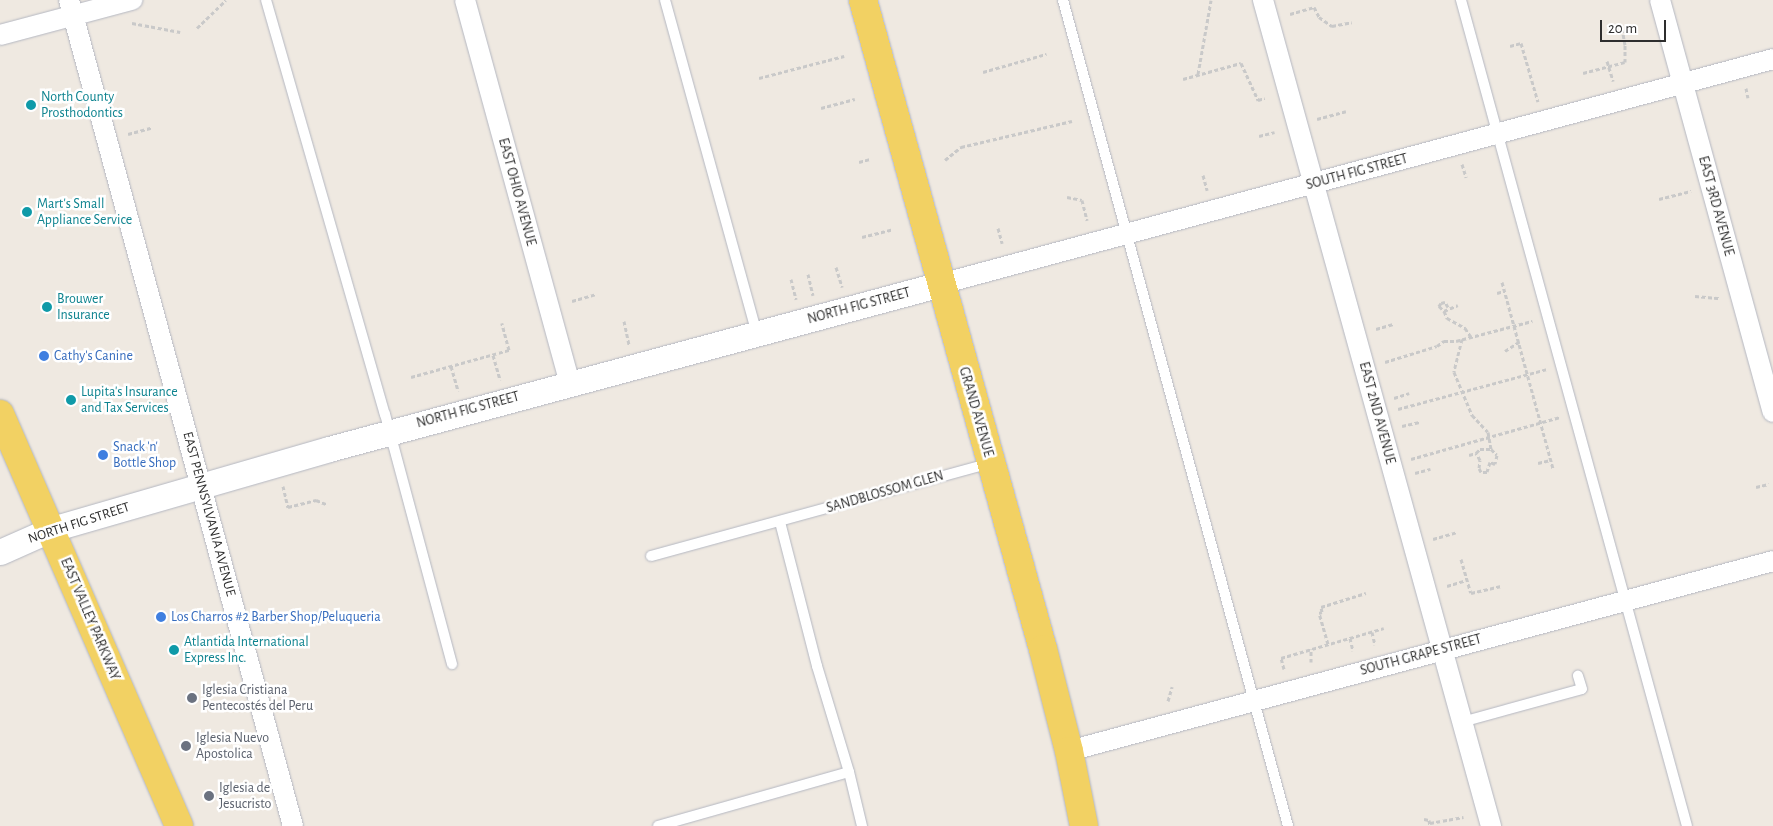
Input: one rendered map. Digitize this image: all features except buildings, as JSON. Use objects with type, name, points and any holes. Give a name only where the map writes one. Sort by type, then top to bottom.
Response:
[{"type":"main road","name":"GRAND AVENUE","points":[[863,0],[1070,751],[1084,826]]},
{"type":"main road","name":"EAST VALLEY PARKWAY","points":[[0,414],[52,529],[179,826]]},
{"type":"street","points":[[0,35],[72,8],[132,0]]},
{"type":"street","name":"EAST OHIO AVENUE","points":[[465,0],[570,383]]},
{"type":"street","name":"EAST 2ND AVENUE","points":[[1263,0],[1491,826]]},
{"type":"street","name":"EAST 3RD AVENUE","points":[[1660,0],[1773,412]]},
{"type":"street","name":"EAST PENNSYLVANIA AVENUE","points":[[72,8],[293,826]]},
{"type":"street","name":"SOUTH FIG STREET","points":[[941,284],[1126,232],[1313,184],[1773,59]]},
{"type":"street","name":"NORTH FIG STREET","points":[[0,552],[52,529],[201,485],[570,383],[941,284]]},
{"type":"street","name":"SOUTH GRAPE STREET","points":[[1070,751],[1773,561]]},
{"type":"lane","points":[[266,0],[390,432],[452,664]]},
{"type":"lane","points":[[665,0],[757,334]]},
{"type":"lane","points":[[1063,0],[1288,826]]},
{"type":"lane","points":[[1461,0],[1687,826]]},
{"type":"lane","name":"SANDBLOSSOM GLEN","points":[[652,556],[990,463]]},
{"type":"lane","points":[[780,522],[817,666],[849,772],[862,826]]},
{"type":"lane","points":[[1462,722],[1582,689],[1578,676]]},
{"type":"lane","points":[[658,826],[849,772]]},
{"type":"path","points":[[197,28],[226,0]]},
{"type":"path","points":[[1198,74],[1212,0]]},
{"type":"path","points":[[1290,14],[1314,7],[1319,17],[1332,26],[1352,22]]},
{"type":"path","points":[[132,23],[180,32]]},
{"type":"path","points":[[1583,73],[1626,62],[1626,45],[1622,28]]},
{"type":"path","points":[[1510,46],[1521,42],[1544,122]]},
{"type":"path","points":[[984,72],[1046,54]]},
{"type":"path","points":[[759,78],[844,56]]},
{"type":"path","points":[[1183,79],[1241,63],[1258,100],[1265,98]]},
{"type":"path","points":[[821,108],[855,99]]},
{"type":"path","points":[[1297,124],[1346,111]]},
{"type":"path","points":[[945,160],[961,147],[1044,126],[1048,127],[1072,121]]},
{"type":"path","points":[[128,134],[151,128]]},
{"type":"path","points":[[1259,136],[1274,132]]},
{"type":"path","points":[[859,162],[870,159]]},
{"type":"path","points":[[1462,161],[1466,177]]},
{"type":"path","points":[[1204,175],[1208,193]]},
{"type":"path","points":[[1659,199],[1711,186]]},
{"type":"path","points":[[1067,197],[1082,200],[1087,220]]},
{"type":"path","points":[[998,228],[1002,243]]},
{"type":"path","points":[[862,237],[893,229]]},
{"type":"path","points":[[836,266],[842,290]]},
{"type":"path","points":[[808,274],[814,298]]},
{"type":"path","points":[[791,279],[797,302]]},
{"type":"path","points":[[1502,282],[1553,468]]},
{"type":"path","points":[[1497,293],[1504,291]]},
{"type":"path","points":[[572,301],[596,294]]},
{"type":"path","points":[[1448,307],[1447,302],[1440,303],[1440,309],[1444,311],[1447,318],[1465,328],[1471,337]]},
{"type":"path","points":[[1444,311],[1448,307],[1458,305]]},
{"type":"path","points":[[1385,362],[1437,346],[1444,341],[1471,337],[1548,316]]},
{"type":"path","points":[[624,321],[630,348]]},
{"type":"path","points":[[411,377],[509,350],[502,323]]},
{"type":"path","points":[[1375,329],[1394,324]]},
{"type":"path","points":[[1462,339],[1454,369],[1460,381],[1461,392],[1467,399],[1476,421],[1484,426],[1490,437],[1491,449],[1498,457],[1495,464],[1490,462],[1487,472],[1481,472],[1479,468],[1480,460],[1476,453]]},
{"type":"path","points":[[1506,351],[1518,342]]},
{"type":"path","points":[[493,355],[500,383]]},
{"type":"path","points":[[1398,409],[1562,365]]},
{"type":"path","points":[[451,366],[459,394]]},
{"type":"path","points":[[1394,398],[1409,393]]},
{"type":"path","points":[[1411,458],[1575,413]]},
{"type":"path","points":[[1402,426],[1420,422]]},
{"type":"path","points":[[1484,426],[1490,424]]},
{"type":"path","points":[[1469,455],[1476,453],[1480,449],[1491,449]]},
{"type":"path","points":[[1538,463],[1551,460]]},
{"type":"path","points":[[1415,473],[1430,469]]},
{"type":"path","points":[[1756,487],[1770,484]]},
{"type":"path","points":[[283,485],[288,506],[316,500],[326,504]]},
{"type":"path","points":[[1461,559],[1471,593],[1502,586]]},
{"type":"path","points":[[1446,586],[1467,580]]},
{"type":"path","points":[[1328,644],[1319,613],[1322,612],[1321,606],[1366,593]]},
{"type":"path","points":[[1284,669],[1281,658],[1384,628]]},
{"type":"path","points":[[1372,632],[1376,645]]},
{"type":"path","points":[[1350,638],[1354,650]]},
{"type":"path","points":[[1311,662],[1312,649]]},
{"type":"path","points":[[1168,701],[1172,687]]},
{"type":"path","points":[[1424,819],[1429,820],[1430,825],[1463,817]]},
{"type":"place","name":"North County Prosthodontics","points":[[31,105]]},
{"type":"place","name":"Mart's Small Appliance Service","points":[[27,212]]},
{"type":"place","name":"Brouwer Insurance","points":[[47,307]]},
{"type":"place","name":"Cathy's Canine","points":[[44,356]]},
{"type":"place","name":"Lupita's Insurance and Tax Services","points":[[71,400]]},
{"type":"place","name":"Snack 'n' Bottle Shop","points":[[103,455]]},
{"type":"place","name":"Los Charros #2 Barber Shop/Peluqueria","points":[[161,617]]},
{"type":"place","name":"Atlantida International Express Inc.","points":[[174,650]]},
{"type":"place","name":"Iglesia Cristiana Pentecostés del Peru","points":[[192,698]]},
{"type":"place","name":"Iglesia Nuevo Apostolica","points":[[186,746]]},
{"type":"place","name":"Iglesia de Jesucristo","points":[[209,796]]}]
